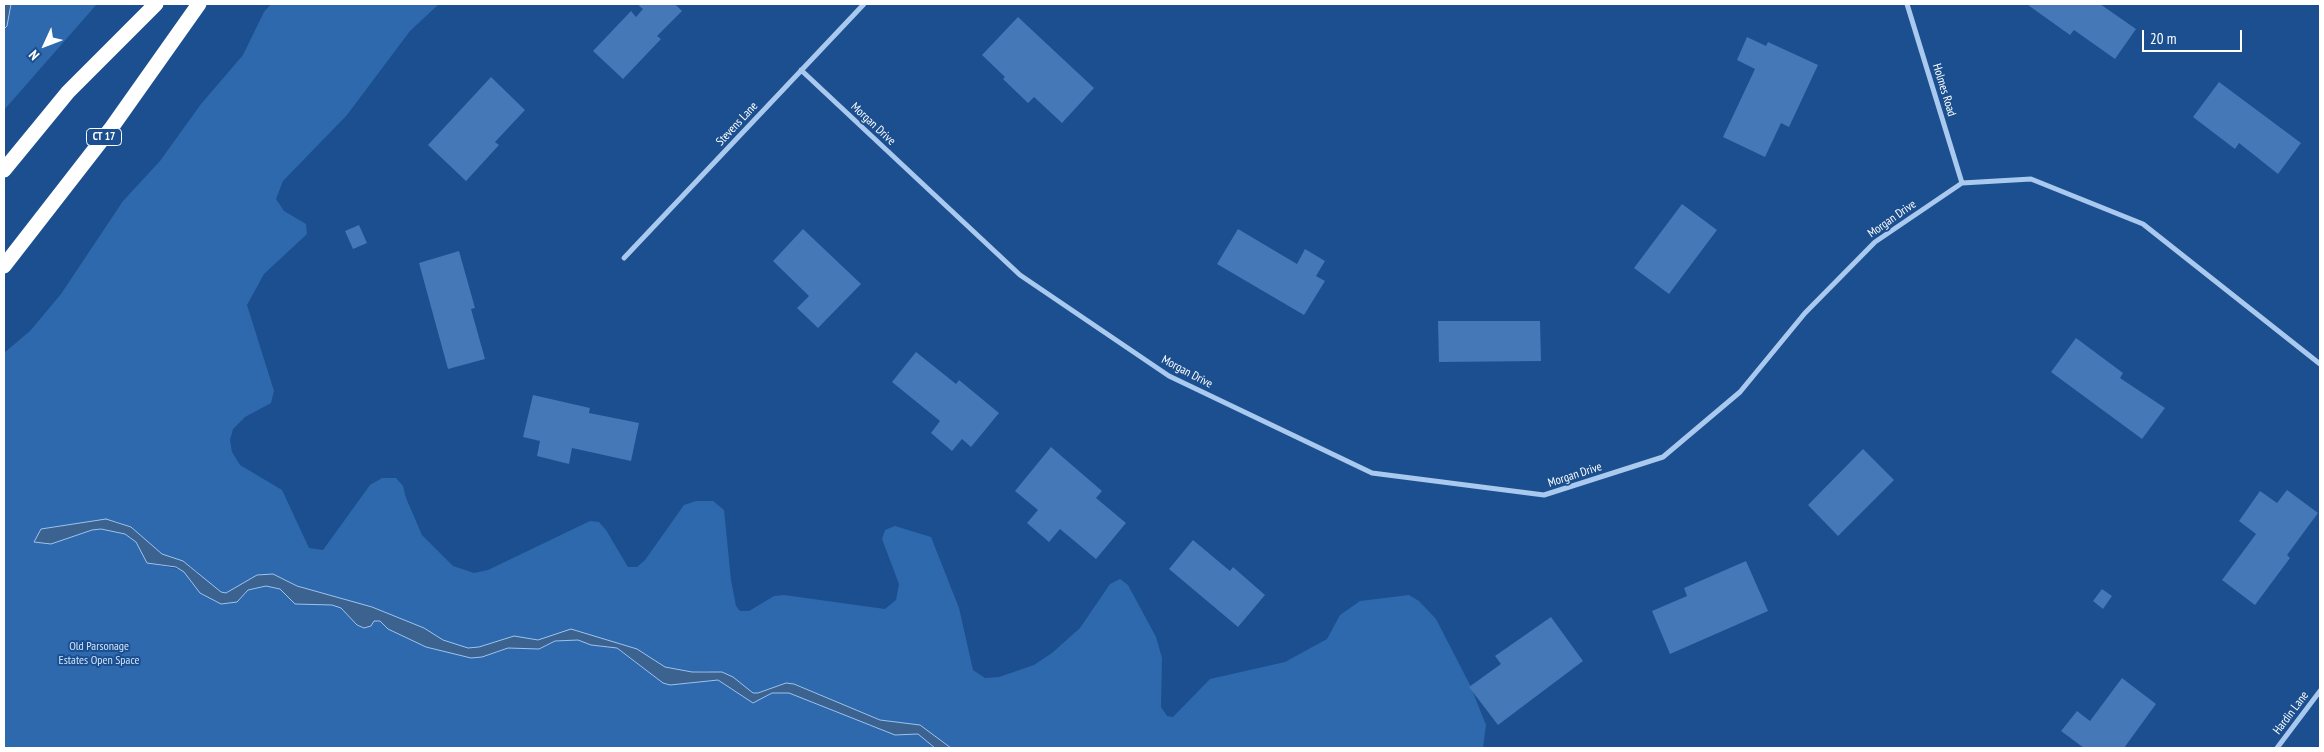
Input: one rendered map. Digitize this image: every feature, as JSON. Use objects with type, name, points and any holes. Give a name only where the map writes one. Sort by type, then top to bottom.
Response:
[{"type":"highway","points":[[4,170],[68,92],[156,4]]},
{"type":"highway","name":"CT 17","points":[[4,266],[112,127],[199,4]]},
{"type":"street","name":"Stevens Lane","points":[[624,258],[864,4]]},
{"type":"street","name":"Holmes Road","points":[[1907,4],[1962,183]]},
{"type":"street","name":"Morgan Drive","points":[[801,70],[1020,275],[1169,376],[1372,473],[1544,495],[1663,457],[1740,392],[1805,313],[1875,242],[1962,183],[2031,178],[2143,224],[2320,364]]},
{"type":"street","name":"Hardin Lane","points":[[2277,748],[2320,691]]},
{"type":"green space","points":[[11,4],[97,4],[4,110],[4,29],[7,26]]},
{"type":"green space","name":"Old Parsonage Estates Open Space","points":[[271,4],[439,4],[410,31],[347,115],[283,181],[276,199],[284,211],[306,224],[307,234],[264,274],[247,305],[274,391],[271,403],[245,417],[233,429],[230,440],[232,452],[240,465],[282,490],[309,548],[323,550],[370,485],[382,478],[396,478],[403,486],[406,498],[422,535],[453,566],[474,573],[488,570],[590,521],[599,522],[606,530],[628,567],[637,567],[645,560],[684,505],[696,501],[713,501],[724,510],[731,580],[736,606],[740,611],[749,611],[774,596],[784,595],[885,609],[896,600],[899,584],[882,539],[885,530],[895,526],[931,537],[959,608],[973,670],[985,678],[999,677],[1034,665],[1052,653],[1080,628],[1110,584],[1120,579],[1128,585],[1156,637],[1162,658],[1161,707],[1167,716],[1173,717],[1210,679],[1285,662],[1327,639],[1340,615],[1360,601],[1409,595],[1419,601],[1436,619],[1470,685],[1486,725],[1483,748],[951,748],[920,725],[880,720],[795,684],[786,683],[758,693],[752,693],[733,677],[707,671],[692,672],[665,667],[637,649],[620,651],[663,683],[671,685],[718,680],[753,703],[772,693],[789,693],[895,735],[918,734],[935,748],[4,748],[4,353],[30,331],[61,294],[123,201],[160,161],[201,104],[243,55],[264,12]],"holes":[[[115,521],[131,527],[162,554],[183,561],[199,573],[147,563],[136,542],[125,534],[101,529],[92,530],[51,544]]]},
{"type":"shaded area","points":[[4,4],[11,4],[7,26],[4,29]]},
{"type":"shaded area","points":[[106,519],[131,527],[162,554],[183,561],[221,592],[226,593],[257,575],[273,574],[297,586],[372,607],[424,628],[443,640],[468,648],[479,647],[514,636],[538,640],[571,629],[637,649],[665,667],[692,672],[722,672],[733,677],[753,693],[786,683],[794,684],[880,720],[920,725],[951,748],[935,748],[918,734],[895,735],[789,693],[772,693],[753,703],[718,680],[670,685],[663,683],[617,648],[591,645],[578,640],[555,641],[539,649],[508,648],[482,657],[471,658],[426,647],[388,629],[380,621],[374,621],[371,626],[364,628],[357,625],[341,608],[332,605],[295,604],[280,589],[266,586],[248,590],[237,602],[221,604],[200,593],[184,572],[176,567],[147,563],[136,542],[125,534],[101,529],[92,530],[51,544],[34,542],[41,529]]},
{"type":"building","points":[[637,4],[675,4],[682,11],[657,36],[661,39],[623,79],[593,51],[631,11],[636,17],[643,9]]},
{"type":"building","points":[[2029,4],[2100,4],[2136,29],[2115,59],[2074,30],[2070,35]]},
{"type":"building","points":[[1018,17],[1094,88],[1062,123],[1034,97],[1028,103],[982,55]]},
{"type":"building","points":[[1747,37],[1766,46],[1768,42],[1818,65],[1789,127],[1781,123],[1765,157],[1723,137],[1755,69],[1737,60]]},
{"type":"building","points":[[491,77],[525,110],[495,142],[499,145],[466,181],[428,145]]},
{"type":"building","points":[[2219,82],[2301,143],[2278,174],[2239,143],[2235,149],[2193,117]]},
{"type":"building","points":[[1682,204],[1717,230],[1669,294],[1634,268]]},
{"type":"building","points":[[359,225],[367,243],[353,249],[345,231]]},
{"type":"building","points":[[803,229],[861,284],[818,328],[797,308],[809,296],[773,261]]},
{"type":"building","points":[[1238,229],[1297,264],[1305,249],[1325,261],[1316,276],[1325,281],[1304,315],[1217,264]]},
{"type":"building","points":[[459,251],[475,308],[471,309],[485,359],[448,369],[419,263]]},
{"type":"building","points":[[1438,321],[1540,321],[1541,361],[1439,362]]},
{"type":"building","points":[[2076,338],[2123,373],[2120,378],[2165,408],[2142,439],[2051,372]]},
{"type":"building","points":[[916,352],[956,384],[959,380],[999,413],[971,447],[962,439],[952,451],[931,433],[940,421],[892,382]]},
{"type":"building","points":[[533,395],[590,408],[589,413],[639,423],[631,461],[572,448],[569,464],[537,456],[540,441],[523,437]]},
{"type":"building","points":[[1051,447],[1102,491],[1096,498],[1126,523],[1096,559],[1060,529],[1049,542],[1027,523],[1038,510],[1015,491]]},
{"type":"building","points":[[1863,449],[1894,480],[1838,536],[1808,505]]},
{"type":"building","points":[[2287,490],[2318,513],[2287,555],[2290,558],[2255,605],[2222,580],[2256,534],[2239,521],[2260,491],[2277,503]]},
{"type":"building","points":[[1193,540],[1230,571],[1233,567],[1265,595],[1238,627],[1169,569]]},
{"type":"building","points":[[1746,561],[1768,611],[1670,654],[1652,611],[1687,596],[1684,588]]},
{"type":"building","points":[[2102,589],[2112,596],[2103,609],[2093,601]]},
{"type":"building","points":[[1551,617],[1583,661],[1498,725],[1469,687],[1501,664],[1495,656]]},
{"type":"building","points":[[2122,678],[2156,704],[2124,748],[2084,748],[2061,731],[2077,711],[2090,721]]}]
